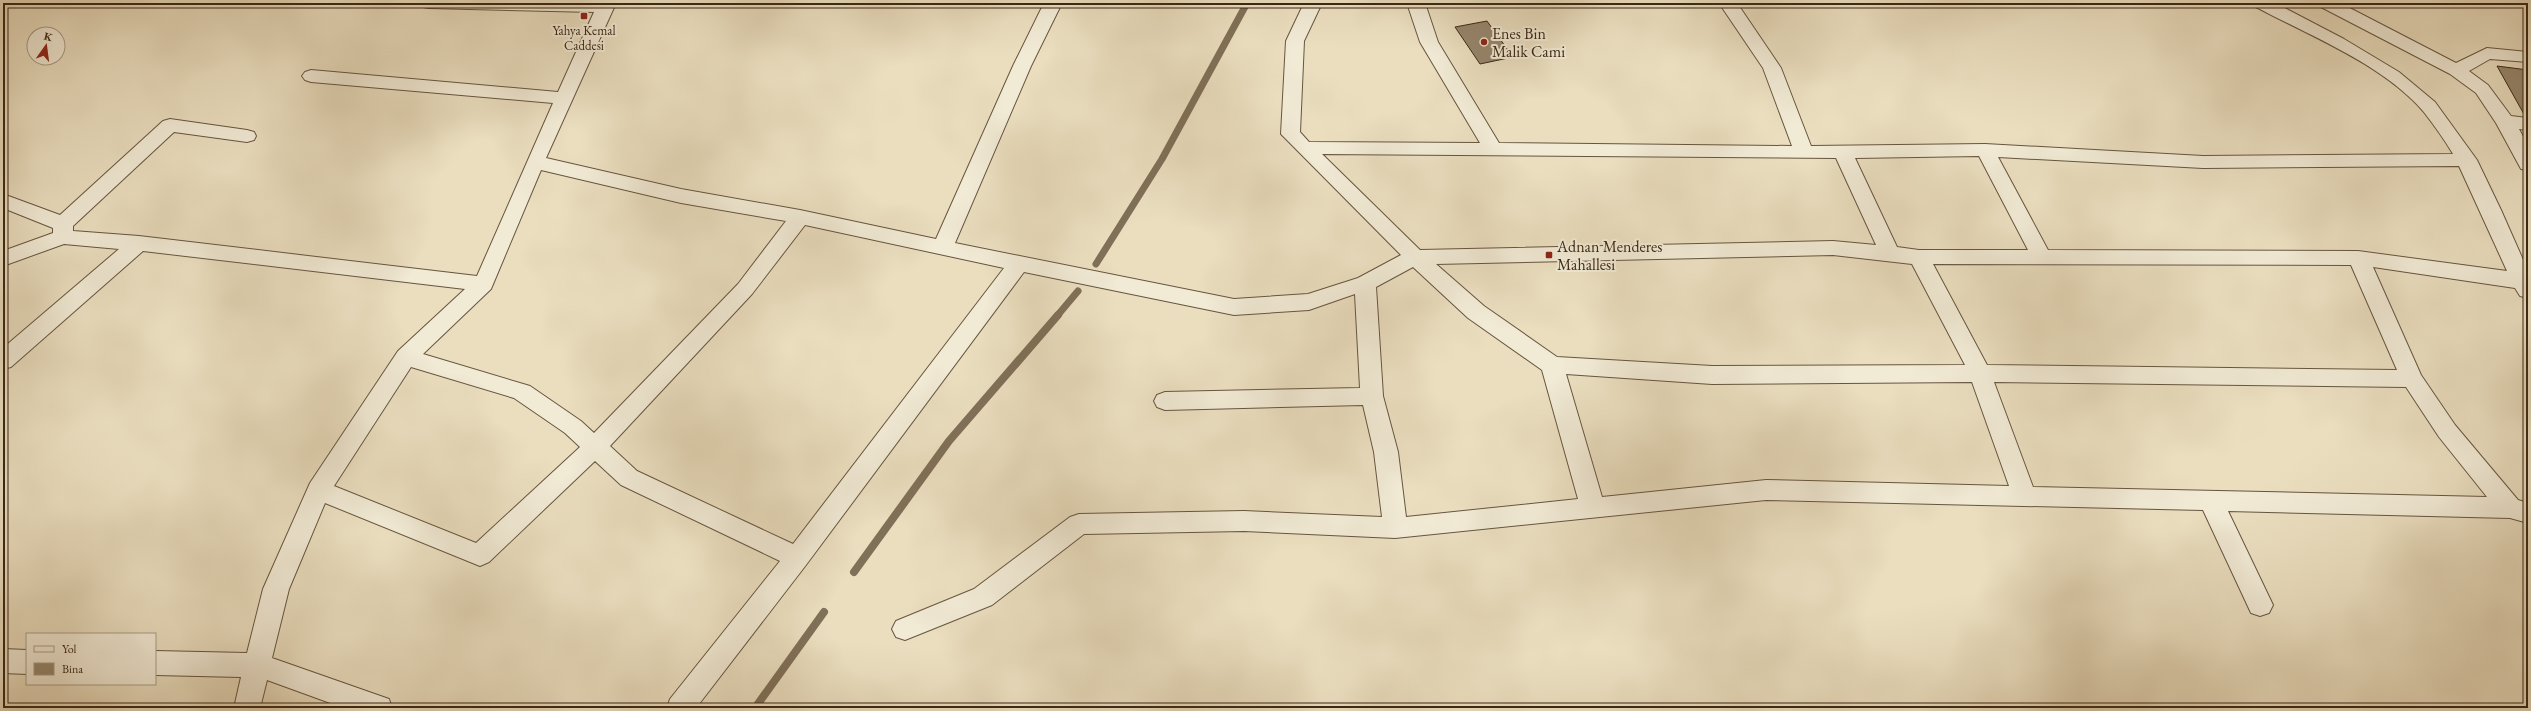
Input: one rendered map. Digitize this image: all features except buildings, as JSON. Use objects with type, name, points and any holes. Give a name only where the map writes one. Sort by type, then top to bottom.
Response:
[{"type":"street","points":[[247,708],[276,589],[318,490],[406,357],[484,284],[535,162],[606,5],[429,3]]},
{"type":"street","points":[[943,247],[1022,66],[1053,3]]},
{"type":"street","points":[[1313,3],[1295,41],[1290,134],[1415,257],[1476,312],[1552,365],[1712,375],[1980,373],[2412,379]]},
{"type":"street","points":[[1416,3],[1429,42],[1494,150]]},
{"type":"street","points":[[1728,3],[1772,68],[1804,152]]},
{"type":"street","points":[[2262,3],[2355,53],[2410,88],[2438,118],[2467,160],[2525,288]]},
{"type":"street","points":[[2326,3],[2350,10],[2456,70],[2482,89],[2505,121],[2528,164]]},
{"type":"street","points":[[2456,70],[2487,53],[2528,57]]},
{"type":"street","points":[[311,76],[564,98]]},
{"type":"street","points":[[2505,121],[2528,124]]},
{"type":"street","points":[[3,259],[63,231],[170,125],[247,136]]},
{"type":"street","points":[[1304,148],[1804,152],[1985,150],[2203,162],[2467,160]]},
{"type":"street","points":[[1985,150],[2043,259]]},
{"type":"street","points":[[1843,152],[1890,254]]},
{"type":"street","points":[[535,162],[681,196],[800,217],[1020,262],[1150,291],[1234,306],[1310,302],[1365,283],[1415,257],[1834,248],[1919,257],[2043,259],[2358,258],[2525,288]]},
{"type":"street","points":[[3,201],[63,231],[139,242],[484,284]]},
{"type":"street","points":[[318,490],[480,555],[595,447],[745,289],[800,217]]},
{"type":"street","points":[[3,361],[139,242]]},
{"type":"street","points":[[1919,257],[1980,373],[2024,496]]},
{"type":"street","points":[[2358,258],[2412,379],[2447,431],[2519,511]]},
{"type":"street","points":[[680,708],[797,558],[1020,262]]},
{"type":"street","points":[[1365,283],[1372,396],[1386,452],[1395,528]]},
{"type":"street","points":[[406,357],[522,392],[573,427],[629,478],[797,558]]},
{"type":"street","points":[[1552,365],[1593,508]]},
{"type":"street","points":[[1165,401],[1372,396]]},
{"type":"street","points":[[905,629],[983,596],[1079,524],[1244,522],[1395,528],[1766,490],[2211,501],[2519,511]]},
{"type":"street","points":[[2211,501],[2260,605]]},
{"type":"street","points":[[3,661],[26,662]]},
{"type":"street","points":[[156,663],[257,665],[379,708]]},
{"type":"waterway","points":[[1096,264],[1162,159],[1247,3]]},
{"type":"waterway","points":[[1057,316],[1078,291]]},
{"type":"waterway","points":[[854,572],[949,441],[1058,315]]},
{"type":"waterway","points":[[755,708],[824,612]]},
{"type":"place","name":"Yahya Kemal Caddesi","points":[[584,16]]},
{"type":"place","name":"Enes Bin Malik Cami","points":[[1484,42]]},
{"type":"place","name":"Adnan Menderes Mahallesi","points":[[1549,255]]}]
